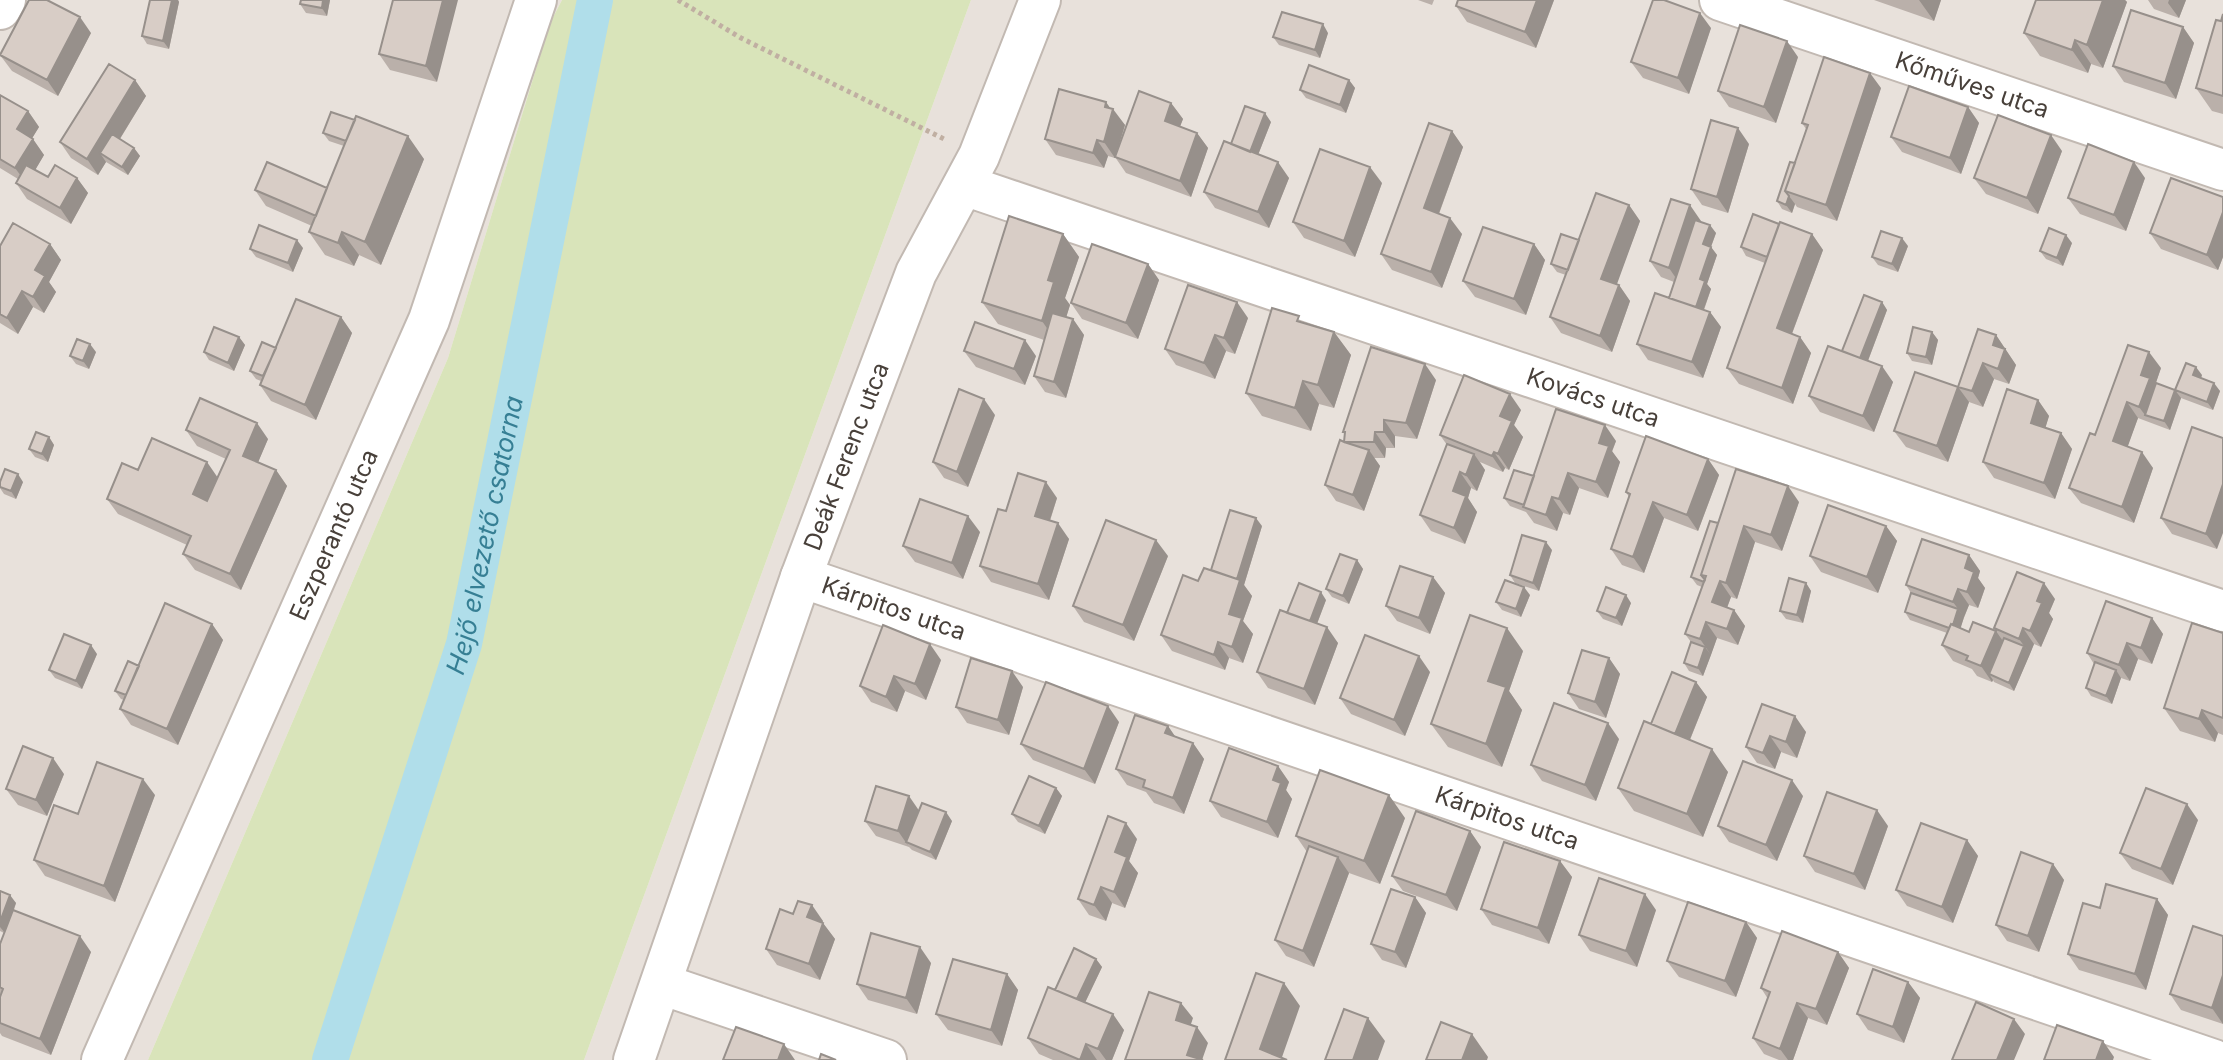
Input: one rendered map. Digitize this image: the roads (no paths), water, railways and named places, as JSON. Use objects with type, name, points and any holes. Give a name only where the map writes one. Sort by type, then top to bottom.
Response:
[{"type":"street","points":[[0,9],[5,0]]},
{"type":"street","name":"Eszperantó utca","points":[[102,1060],[429,320],[536,0]]},
{"type":"street","name":"Deák Ferenc utca","points":[[634,1060],[801,577],[916,273],[972,170],[1040,0]]},
{"type":"street","name":"Kőműves utca","points":[[1720,0],[2223,170]]},
{"type":"street","name":"Kovács utca","points":[[972,170],[2223,611]]},
{"type":"street","name":"Kárpitos utca","points":[[801,577],[2214,1060]]},
{"type":"street","points":[[661,984],[886,1060]]},
{"type":"waterway","name":"Hejő elvezető csatorna","points":[[330,1060],[464,644],[595,0]]}]
